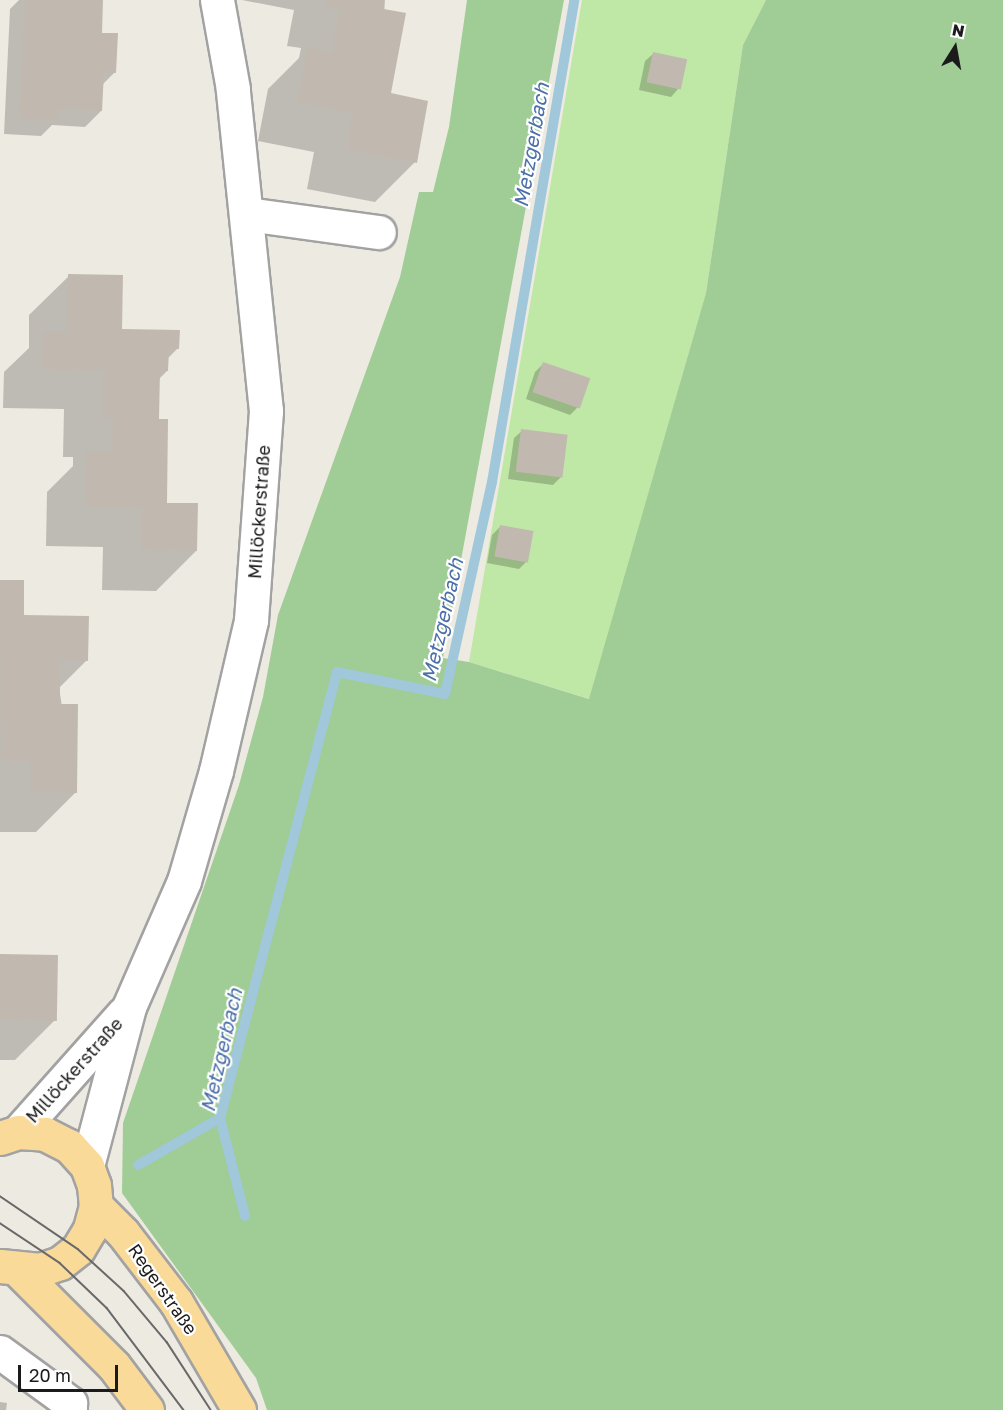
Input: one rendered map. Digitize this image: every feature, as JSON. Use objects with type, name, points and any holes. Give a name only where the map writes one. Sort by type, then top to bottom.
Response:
[{"type":"main road","points":[[9,1135],[45,1134],[69,1146],[87,1166],[94,1185],[96,1206],[90,1229],[78,1249],[60,1263],[40,1270],[10,1268]]},
{"type":"main road","name":"Regerstraße","points":[[96,1206],[123,1233],[176,1302],[239,1410]]},
{"type":"main road","points":[[10,1268],[114,1366],[147,1410]]},
{"type":"street","name":"Millöckerstraße","points":[[87,1166],[129,1007],[184,881],[216,771],[251,620],[266,411],[233,89],[217,0]]},
{"type":"street","points":[[247,214],[379,232]]},
{"type":"street","name":"Millöckerstraße","points":[[9,1135],[129,1007]]},
{"type":"street","points":[[0,1352],[70,1403],[70,1410]]},
{"type":"green space","points":[[467,0],[564,0],[443,658],[469,662],[589,699],[706,293],[743,45],[766,0],[1003,0],[1003,1410],[267,1410],[256,1378],[122,1193],[123,1123],[239,785],[263,697],[278,615],[400,277],[419,192],[433,192],[449,127]]},
{"type":"green space","points":[[582,0],[766,0],[743,45],[706,293],[590,699],[469,662]]},
{"type":"building","points":[[25,0],[103,0],[102,33],[118,33],[116,73],[104,72],[102,111],[59,109],[58,120],[19,118]]},
{"type":"building","points":[[327,0],[385,0],[384,9],[406,13],[391,93],[428,101],[417,163],[346,149],[353,113],[297,102],[307,48],[332,52],[340,9],[326,7]]},
{"type":"building","points":[[653,52],[687,59],[681,90],[647,82]]},
{"type":"building","points":[[68,274],[123,275],[122,329],[180,330],[179,349],[169,349],[168,371],[160,371],[159,419],[168,419],[167,503],[198,503],[197,551],[141,550],[142,508],[85,507],[86,451],[112,451],[113,418],[102,417],[103,370],[42,369],[43,331],[67,331]]},
{"type":"building","points":[[543,362],[590,378],[580,409],[533,392]]},
{"type":"building","points":[[521,429],[568,435],[562,477],[516,472]]},
{"type":"building","points":[[500,525],[533,531],[528,562],[494,557]]},
{"type":"building","points":[[0,580],[24,580],[24,615],[89,616],[88,661],[60,660],[60,704],[78,704],[77,793],[30,792],[31,761],[1,761]]},
{"type":"building","points":[[0,954],[58,955],[57,1021],[0,1020]]},
{"type":"waterway","name":"Metzgerbach","points":[[245,1216],[220,1118],[337,672],[445,694],[492,482],[574,0]]},
{"type":"waterway","points":[[138,1165],[220,1118]]},
{"type":"tram line","points":[[0,1196],[78,1249],[124,1291],[167,1342],[211,1410]]},
{"type":"tram line","points":[[0,1223],[60,1263],[107,1308],[184,1410]]}]
